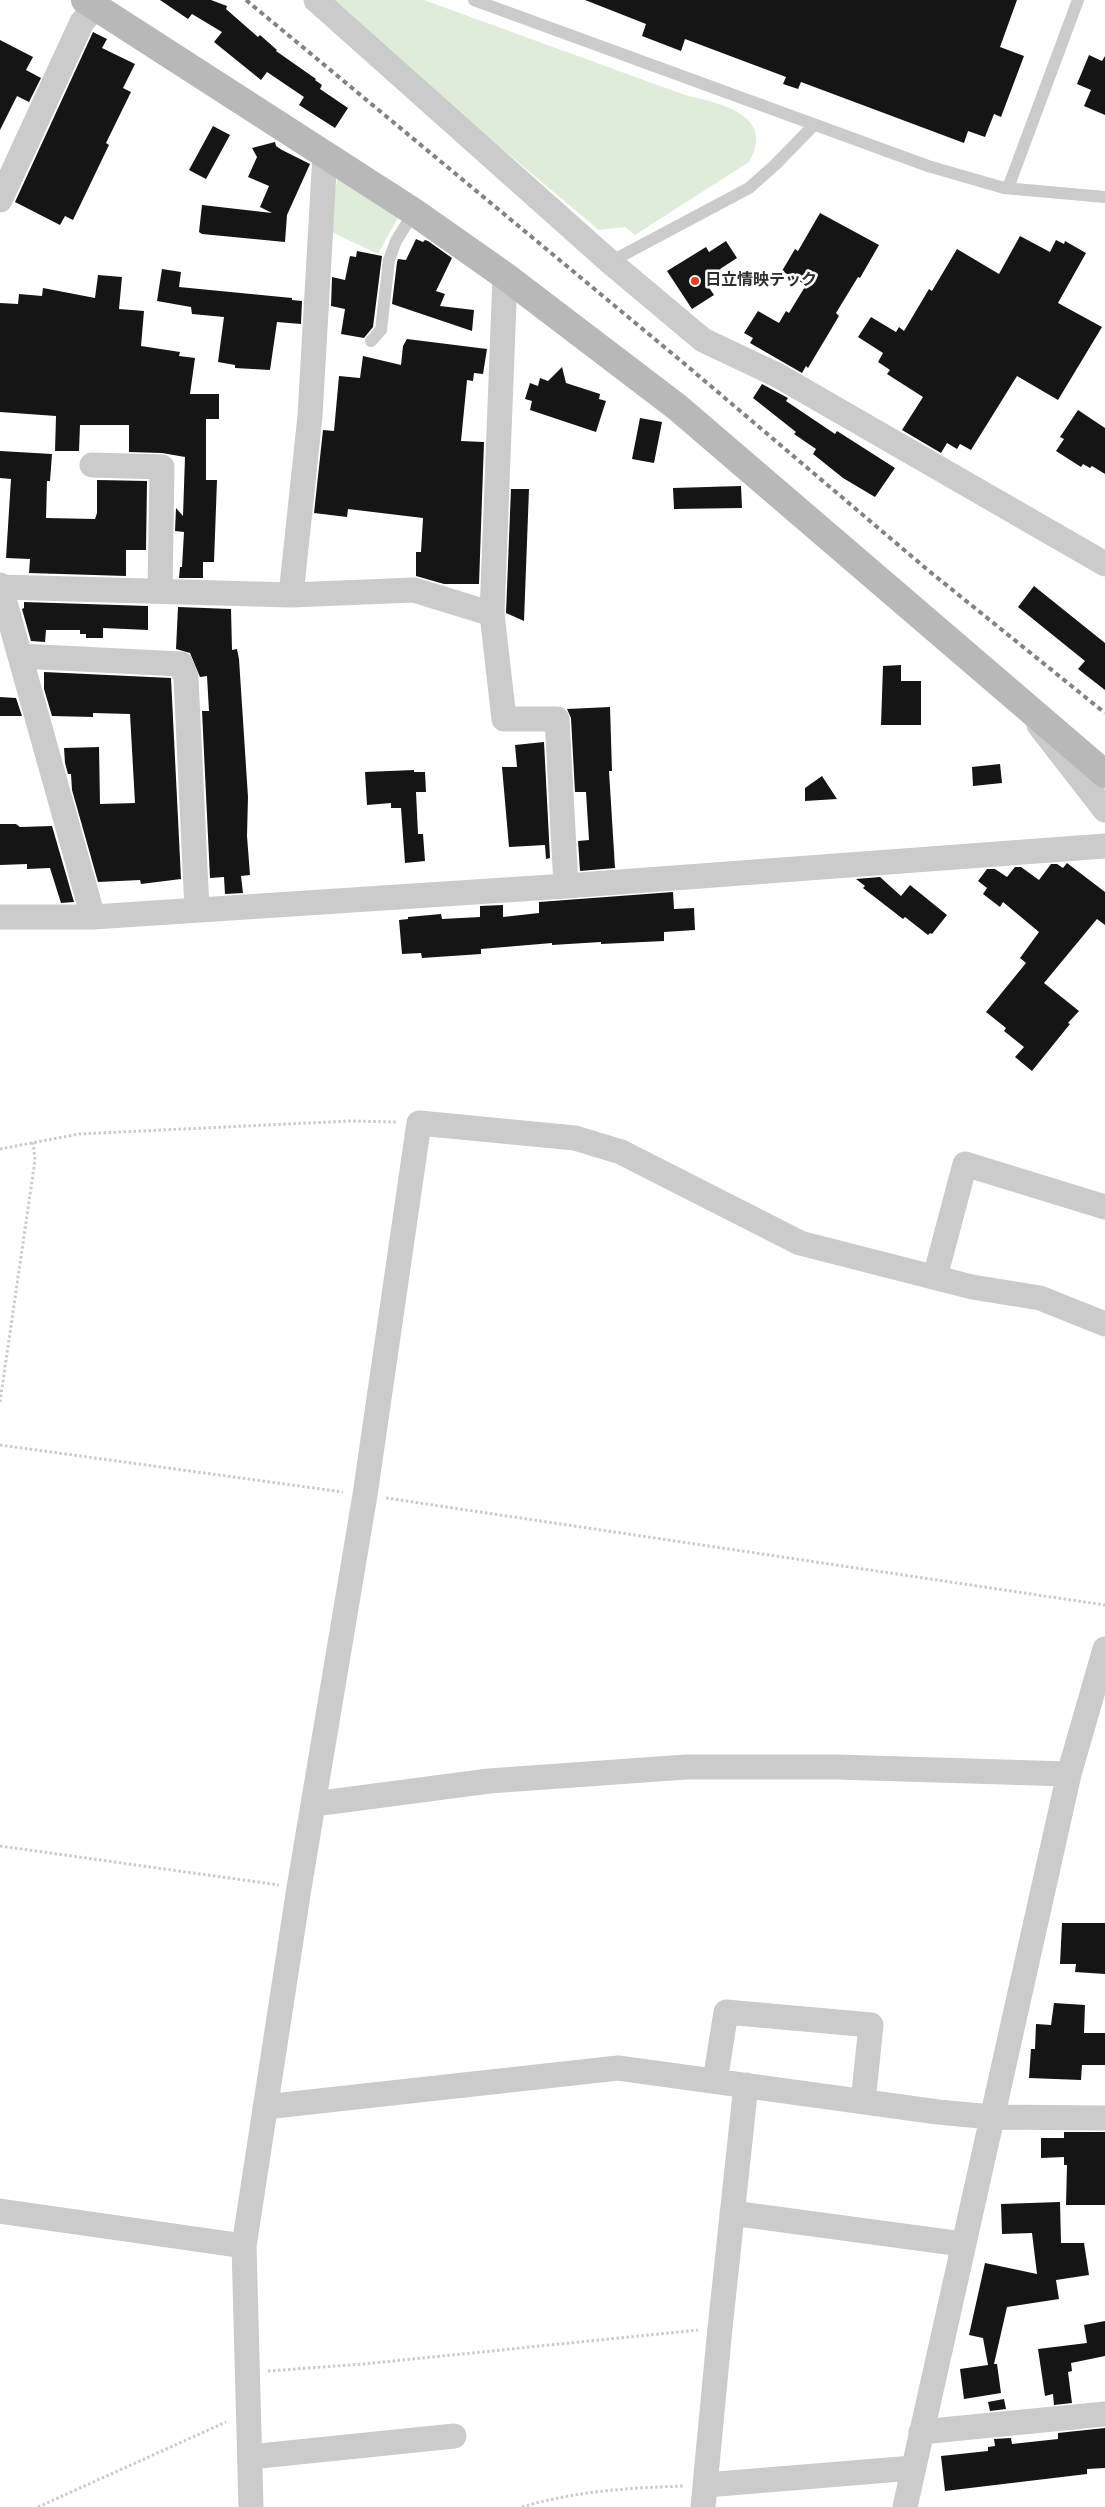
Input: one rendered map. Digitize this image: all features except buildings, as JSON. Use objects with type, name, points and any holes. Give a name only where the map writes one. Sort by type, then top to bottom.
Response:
[{"type":"street","points":[[316,0],[610,262],[704,340],[777,375],[1105,564]]},
{"type":"street","points":[[0,200],[91,4],[414,212],[505,276],[677,407],[1105,774]]},
{"type":"street","points":[[291,595],[310,416],[325,154]]},
{"type":"street","points":[[505,276],[492,614],[504,720],[557,719],[566,886]]},
{"type":"street","points":[[92,465],[162,467],[160,591]]},
{"type":"street","points":[[94,917],[0,587],[291,595],[414,590],[492,614]]},
{"type":"street","points":[[20,656],[181,664],[186,678],[197,910]]},
{"type":"street","points":[[1021,700],[1105,810]]},
{"type":"street","points":[[0,917],[94,917],[566,886],[1105,846]]},
{"type":"street","points":[[251,2507],[244,2246],[299,1888],[365,1495],[419,1123],[575,1138],[621,1152],[800,1243],[972,1287],[1040,1298],[1105,1324]]},
{"type":"street","points":[[935,1277],[965,1164],[1105,1207]]},
{"type":"street","points":[[905,2507],[962,2244],[1069,1774],[1105,1648]]},
{"type":"street","points":[[314,1804],[489,1781],[686,1767],[838,1767],[1069,1774]]},
{"type":"street","points":[[715,2081],[726,2012],[871,2025],[863,2102]]},
{"type":"street","points":[[265,2108],[618,2068],[863,2102],[991,2117],[1105,2118]]},
{"type":"street","points":[[746,2085],[720,2328],[705,2496],[913,2468]]},
{"type":"street","points":[[0,2211],[244,2246]]},
{"type":"street","points":[[732,2213],[962,2244]]},
{"type":"street","points":[[921,2432],[1105,2414]]},
{"type":"street","points":[[250,2457],[454,2436]]},
{"type":"lane","points":[[474,0],[813,126],[928,166],[1008,188],[1105,197]]},
{"type":"lane","points":[[1008,188],[1078,0]]},
{"type":"lane","points":[[610,262],[749,188],[775,165],[813,126]]},
{"type":"lane","points":[[371,341],[381,330],[389,260],[396,241],[414,212]]},
{"type":"path","points":[[0,1149],[33,1141],[79,1134],[350,1120],[419,1123]]},
{"type":"path","points":[[0,1402],[35,1160],[33,1141]]},
{"type":"path","points":[[0,1445],[365,1495],[1105,1605]]},
{"type":"path","points":[[0,1846],[299,1888]]},
{"type":"path","points":[[248,2372],[363,2364],[720,2328]]},
{"type":"path","points":[[38,2507],[226,2422],[249,2416]]},
{"type":"path","points":[[522,2507],[545,2500],[601,2490],[705,2496]]},
{"type":"green space","points":[[324,0],[424,0],[685,95],[727,107],[750,122],[755,132],[756,146],[749,162],[635,235],[625,227],[599,230]]},
{"type":"green space","points":[[338,176],[399,216],[378,254],[327,230]]},
{"type":"railway","points":[[246,0],[680,360],[929,571],[1105,713]]},
{"type":"place","name":"日立情映テック","points":[[695,281]]}]
